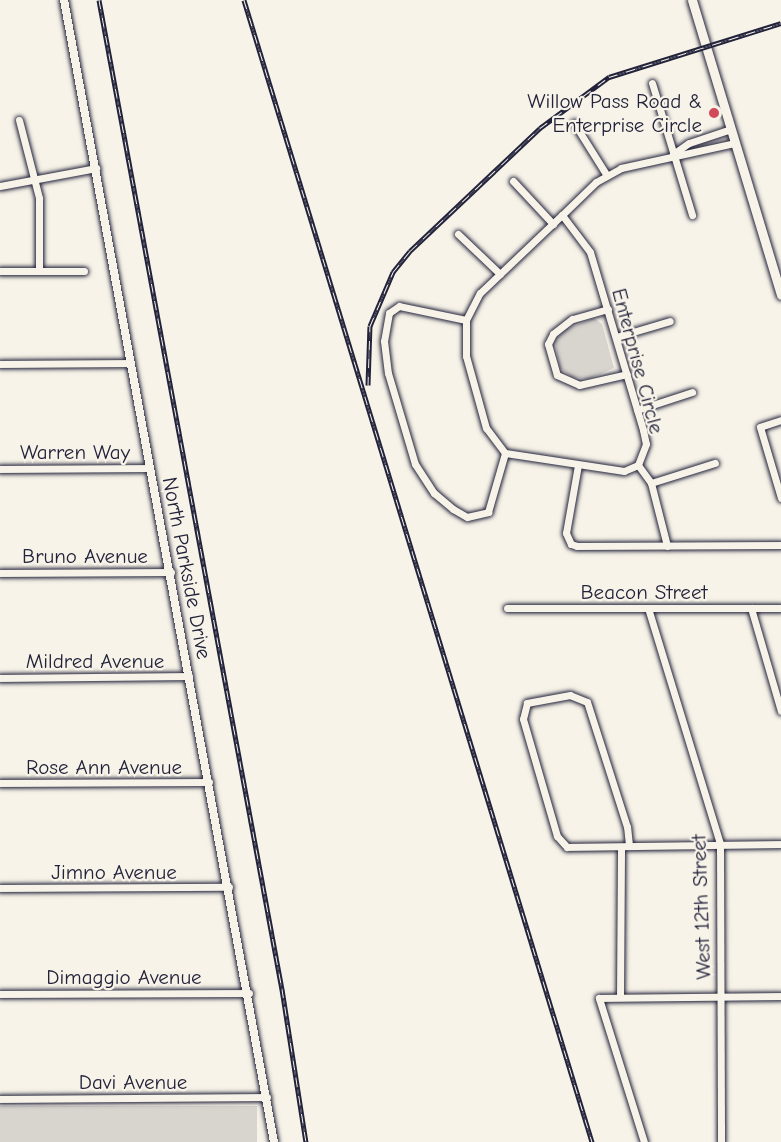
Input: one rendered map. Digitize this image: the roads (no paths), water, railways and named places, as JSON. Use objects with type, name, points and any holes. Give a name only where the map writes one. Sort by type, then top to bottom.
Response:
[{"type":"main road","points":[[692,0],[781,295]]},
{"type":"street","name":"North Parkside Drive","points":[[64,0],[249,993],[274,1142]]},
{"type":"street","points":[[652,83],[692,215]]},
{"type":"street","points":[[19,120],[36,178],[39,271]]},
{"type":"street","points":[[574,123],[606,174]]},
{"type":"street","points":[[673,154],[689,143],[731,129]]},
{"type":"street","points":[[466,320],[406,304],[393,310],[384,341],[391,385],[424,482],[453,510],[467,517],[488,512],[505,453],[486,428],[466,357],[466,320],[480,293],[606,174],[673,154],[692,154],[735,143]]},
{"type":"street","points":[[0,186],[96,168]]},
{"type":"street","points":[[513,181],[553,224]]},
{"type":"street","name":"Enterprise Circle","points":[[505,453],[615,471],[638,465],[646,444],[590,252],[562,215]]},
{"type":"street","points":[[458,234],[500,274]]},
{"type":"street","points":[[0,271],[84,271]]},
{"type":"street","points":[[608,309],[572,319],[553,334],[548,344],[557,375],[579,385],[627,374]]},
{"type":"street","points":[[616,337],[670,321]]},
{"type":"street","points":[[0,364],[131,363]]},
{"type":"street","points":[[637,410],[692,392]]},
{"type":"street","points":[[781,420],[760,427],[781,498]]},
{"type":"street","points":[[651,483],[715,463]]},
{"type":"street","points":[[578,465],[566,533],[571,544],[781,545]]},
{"type":"street","points":[[638,465],[651,483],[667,546]]},
{"type":"street","name":"Warren Way","points":[[0,469],[150,468]]},
{"type":"street","name":"Bruno Avenue","points":[[0,573],[171,572]]},
{"type":"street","name":"Beacon Street","points":[[507,608],[781,608]]},
{"type":"street","name":"West 12th Street","points":[[648,608],[720,844],[721,1142]]},
{"type":"street","points":[[751,608],[781,711]]},
{"type":"street","name":"Mildred Avenue","points":[[0,678],[189,676]]},
{"type":"street","points":[[629,845],[624,817],[587,702],[570,695],[527,703],[523,719],[561,843],[573,848],[629,845],[781,844]]},
{"type":"street","name":"Rose Ann Avenue","points":[[0,783],[209,782]]},
{"type":"street","points":[[620,997],[621,847]]},
{"type":"street","name":"Jimno Avenue","points":[[0,888],[229,887]]},
{"type":"street","name":"Dimaggio Avenue","points":[[0,994],[249,993]]},
{"type":"street","points":[[644,1142],[599,998],[781,996]]},
{"type":"street","name":"Davi Avenue","points":[[0,1099],[267,1097]]},
{"type":"railway","points":[[99,0],[282,989],[306,1142]]},
{"type":"railway","points":[[244,0],[592,1142]]},
{"type":"railway","points":[[368,385],[370,326],[393,272],[410,251],[540,128],[609,77],[781,23]]},
{"type":"place","name":"Willow Pass Road & Enterprise Circle","points":[[714,113]]}]
